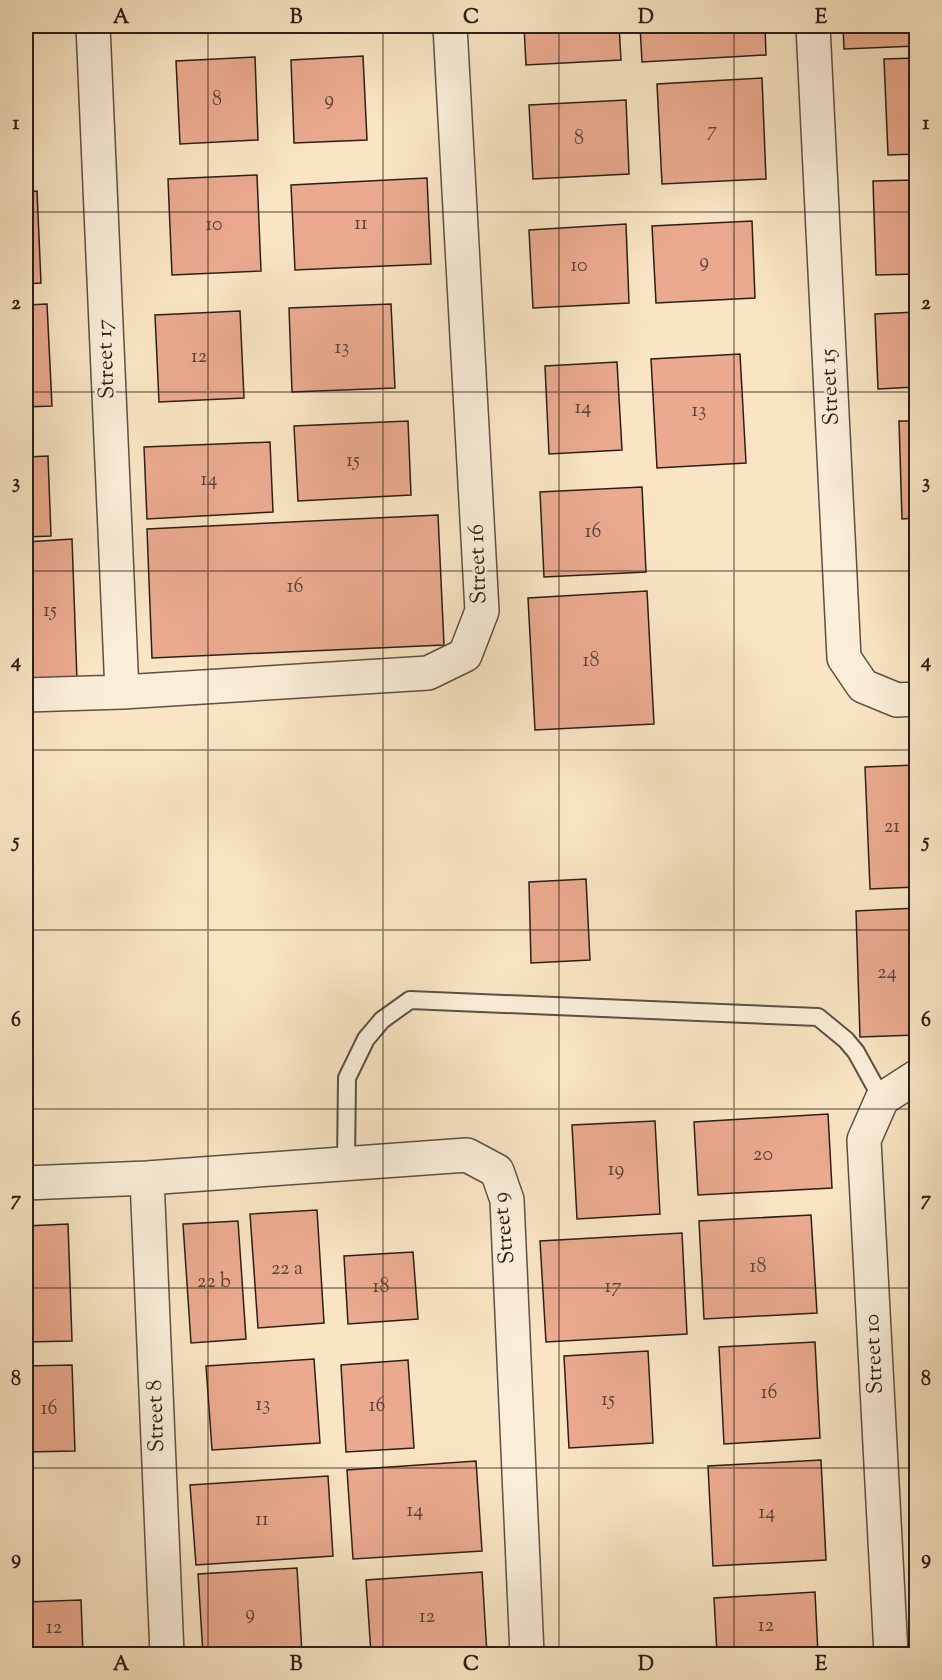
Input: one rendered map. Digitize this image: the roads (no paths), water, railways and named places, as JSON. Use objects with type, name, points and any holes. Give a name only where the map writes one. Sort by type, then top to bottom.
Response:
[{"type":"street","name":"Street 17","points":[[93,26],[122,692]]},
{"type":"street","name":"Street 16","points":[[26,695],[122,692],[428,673],[465,656],[483,611],[450,26]]},
{"type":"street","name":"Street 15","points":[[813,26],[844,658],[863,686],[897,700],[916,699]]},
{"type":"street","points":[[882,1099],[916,1077]]},
{"type":"street","name":"Street 10","points":[[882,1099],[864,1140],[891,1654]]},
{"type":"street","name":"Street 9","points":[[26,1183],[147,1178],[467,1155],[497,1171],[507,1200],[527,1654]]},
{"type":"street","name":"Street 8","points":[[147,1178],[166,1654]]},
{"type":"lane","points":[[346,1163],[347,1078],[366,1039],[382,1020],[410,1000],[818,1017],[846,1040],[856,1052],[882,1099]]}]
